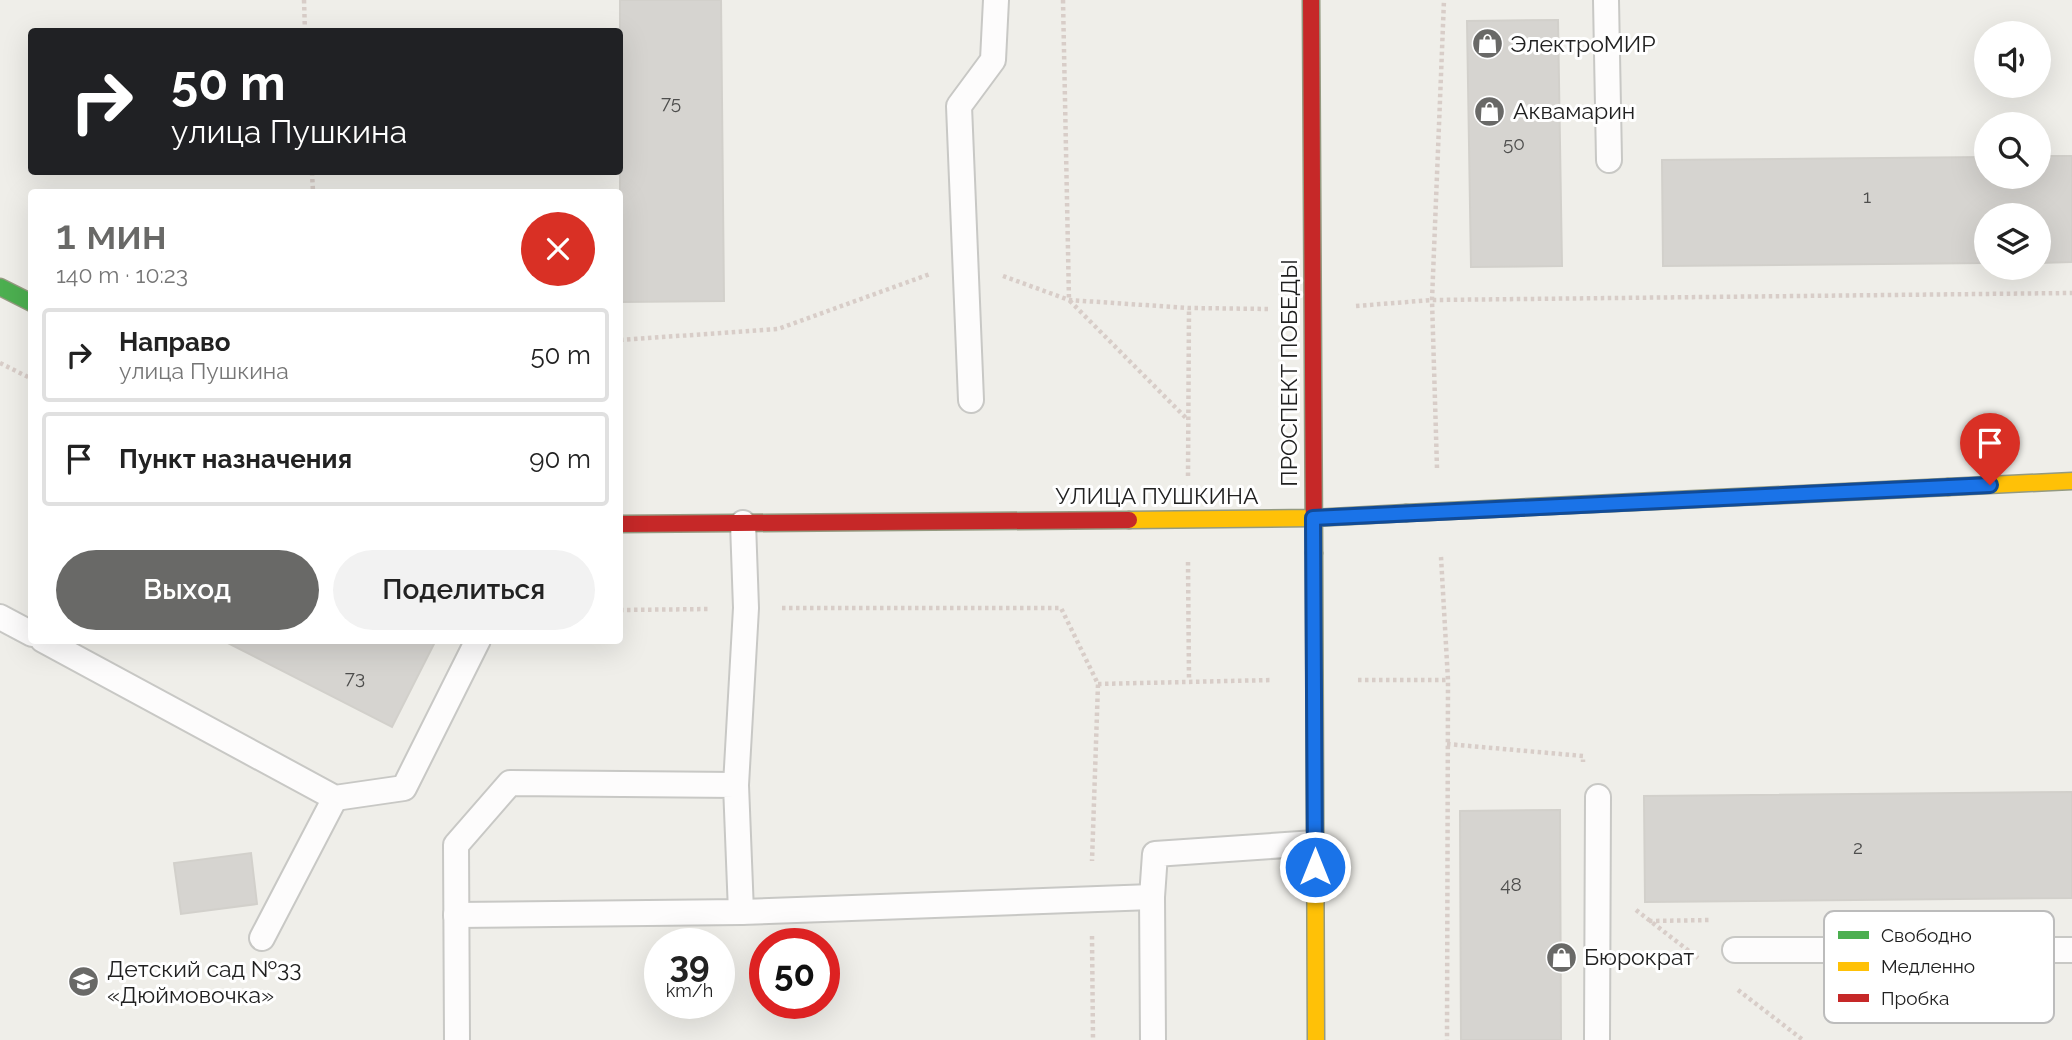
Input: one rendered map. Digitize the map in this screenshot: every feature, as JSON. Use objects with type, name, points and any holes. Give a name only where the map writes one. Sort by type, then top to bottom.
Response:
[{"type":"street","name":"ПРОСПЕКТ ПОБЕДЫ","points":[[1311,0],[1316,1040]]},
{"type":"street","points":[[0,287],[28,301]]},
{"type":"street","name":"УЛИЦА ПУШКИНА","points":[[623,524],[1313,518],[2072,481]]},
{"type":"lane","points":[[971,400],[959,106],[993,60],[996,0]]},
{"type":"lane","points":[[1606,0],[1609,160]]},
{"type":"lane","points":[[741,912],[736,785],[746,608],[743,523]]},
{"type":"lane","points":[[0,617],[28,632]]},
{"type":"lane","points":[[50,644],[335,798],[404,788],[476,644]]},
{"type":"lane","points":[[457,1040],[456,845],[510,783],[736,785]]},
{"type":"lane","points":[[1597,1040],[1598,797]]},
{"type":"lane","points":[[262,938],[335,798]]},
{"type":"lane","points":[[1153,1040],[1152,897],[1155,854],[1315,843]]},
{"type":"lane","points":[[456,915],[741,912],[1152,897]]},
{"type":"lane","points":[[1735,950],[1824,950]]},
{"type":"lane","points":[[2054,950],[2072,950]]},
{"type":"path","points":[[304,0],[305,28]]},
{"type":"path","points":[[1063,0],[1069,300],[1188,420]]},
{"type":"path","points":[[1189,308],[1189,680]]},
{"type":"path","points":[[0,363],[28,377]]},
{"type":"path","points":[[623,610],[1061,608],[1098,684]]},
{"type":"path","points":[[1598,881],[1704,963]]},
{"type":"path","points":[[1737,989],[1803,1040]]},
{"type":"building","points":[[620,0],[721,0],[724,301],[623,302],[623,189],[620,189],[620,175],[623,175],[623,28],[620,28]]},
{"type":"building","points":[[1558,20],[1562,266],[1471,267],[1467,21]]},
{"type":"building","points":[[2051,156],[2072,156],[2072,262],[2051,263],[2051,203],[1974,203],[1974,263],[1663,266],[1662,160],[1974,157],[1974,189],[2051,189]]},
{"type":"building","points":[[230,644],[434,644],[392,727]]},
{"type":"building","points":[[2072,792],[2072,898],[1645,902],[1644,796]]},
{"type":"building","points":[[1560,810],[1561,1040],[1461,1040],[1460,811]]},
{"type":"building","points":[[251,853],[257,904],[181,914],[174,863]]},
{"type":"traffic: fast","points":[[0,287],[28,301]]},
{"type":"traffic: fast","points":[[1406,513],[1948,487]]},
{"type":"traffic: slow","points":[[1948,487],[2072,481]]},
{"type":"traffic: slow","points":[[1129,520],[1313,518],[1406,513]]},
{"type":"traffic: slow","points":[[1314,553],[1316,1040]]},
{"type":"traffic: jam","points":[[1311,0],[1314,553]]},
{"type":"traffic: jam","points":[[623,524],[1129,520]]},
{"type":"place","name":"ЭлектроМИР","points":[[1487,44]]},
{"type":"place","name":"Аквамарин","points":[[1490,111]]},
{"type":"place","name":"Бюрократ","points":[[1561,957]]},
{"type":"place","name":"Детский сад №33 «Дюймовочка»","points":[[84,982]]},
{"type":"route","points":[[1315,867],[1313,518],[1990,485]]}]
